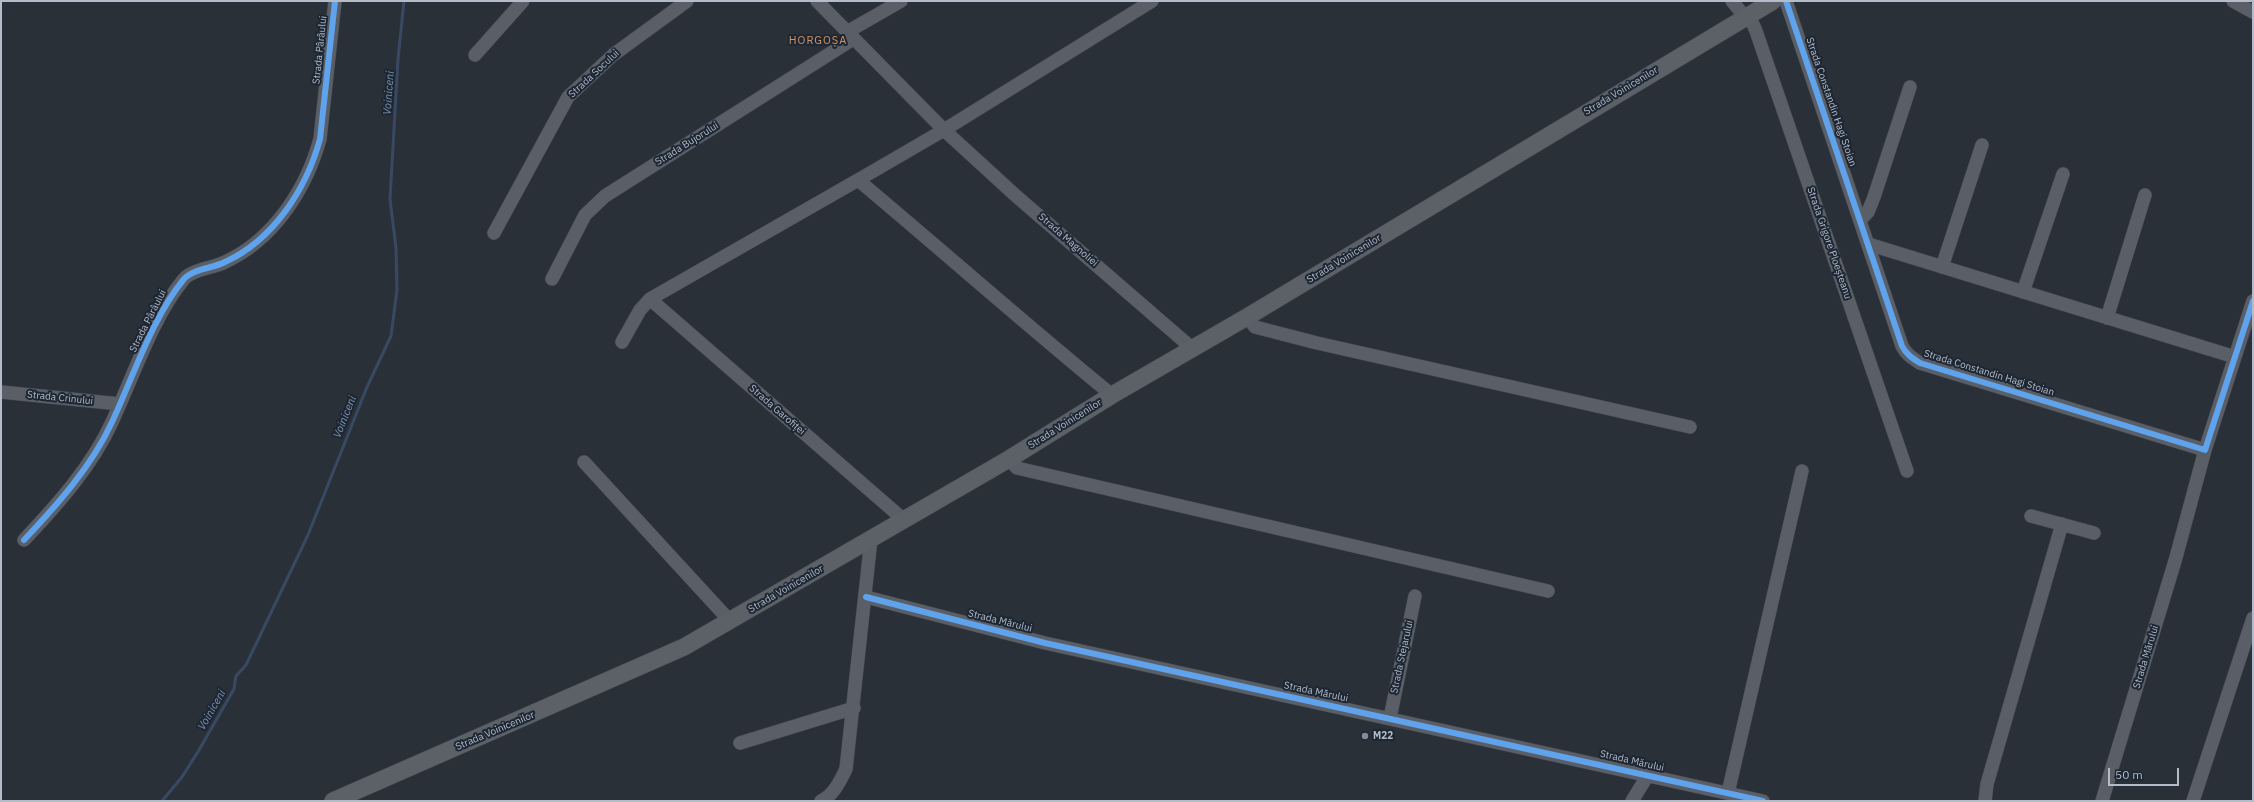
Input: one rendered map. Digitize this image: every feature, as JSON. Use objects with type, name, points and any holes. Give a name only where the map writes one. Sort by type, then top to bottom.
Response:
[{"type":"main road","name":"Strada Voinicenilor","points":[[333,801],[639,669],[684,647],[1009,459],[1112,395],[1247,317],[1773,1]]},
{"type":"street","name":"Strada Pârâului","points":[[24,540],[76,481],[112,423],[157,323],[169,300],[185,277],[216,267],[254,245],[272,229],[291,202],[315,156],[320,139],[335,1]]},
{"type":"street","points":[[475,55],[523,1]]},
{"type":"street","name":"Strada Socului","points":[[494,233],[568,97],[613,55],[687,1]]},
{"type":"street","name":"Strada Magnoliei","points":[[817,1],[944,130],[1015,195],[1193,349]]},
{"type":"street","name":"Strada Bujorului","points":[[552,279],[585,216],[605,196],[901,1]]},
{"type":"street","points":[[622,342],[640,310],[650,299],[944,130],[1152,1]]},
{"type":"street","name":"Strada Grigore Ploeșteanu","points":[[1732,1],[1747,16],[1756,31],[1907,471]]},
{"type":"street","name":"Strada Constandin Hagi Stoian","points":[[1786,1],[1902,346],[1906,353],[1920,363],[2205,450]]},
{"type":"street","points":[[2233,1],[2253,12]]},
{"type":"street","points":[[1860,220],[1868,212],[1874,197],[1910,87]]},
{"type":"street","points":[[1942,267],[1982,145]]},
{"type":"street","points":[[2024,292],[2063,174]]},
{"type":"street","points":[[858,180],[981,283],[1034,331],[1112,395]]},
{"type":"street","points":[[2106,318],[2145,195]]},
{"type":"street","points":[[1868,244],[2235,357]]},
{"type":"street","name":"Strada Garofiței","points":[[650,299],[904,520]]},
{"type":"street","points":[[2205,450],[2253,301]]},
{"type":"street","points":[[1247,317],[1255,327],[1317,343],[1690,427]]},
{"type":"street","name":"Strada Crinului","points":[[1,392],[120,404]]},
{"type":"street","name":"Strada Mărului","points":[[2102,801],[2189,512],[2205,450]]},
{"type":"street","points":[[1009,459],[1017,468],[1548,591]]},
{"type":"street","points":[[584,462],[730,621]]},
{"type":"street","points":[[1728,793],[1802,471]]},
{"type":"street","points":[[2031,516],[2094,533]]},
{"type":"street","points":[[1985,801],[1989,776],[2062,524]]},
{"type":"street","points":[[821,801],[827,798],[841,779],[846,769],[854,708],[871,539]]},
{"type":"street","name":"Strada Stejarului","points":[[1390,718],[1415,596]]},
{"type":"street","name":"Strada Mărului","points":[[866,597],[1045,643],[1763,801]]},
{"type":"street","points":[[2193,801],[2253,618]]},
{"type":"street","points":[[740,743],[854,708]]},
{"type":"street","points":[[1632,801],[1648,775]]},
{"type":"waterway","name":"Voiniceni","points":[[162,801],[182,777],[199,750],[234,689],[236,676],[246,665],[308,535],[367,387],[391,336],[397,290],[396,248],[390,199],[398,59],[404,1]]},
{"type":"cycle path","points":[[24,540],[73,484],[104,438],[153,329],[173,294],[184,279],[192,273],[225,262],[258,241],[272,227],[296,195],[306,177],[320,139],[335,1]]},
{"type":"cycle path","points":[[1786,1],[1902,346],[1907,354],[1912,358],[1920,363],[2205,450],[2253,301]]},
{"type":"cycle path","points":[[866,597],[1045,643],[1763,801]]},
{"type":"place","name":"M22","points":[[1365,736]]},
{"type":"district","name":"HORGOȘA","points":[[818,41]]}]
